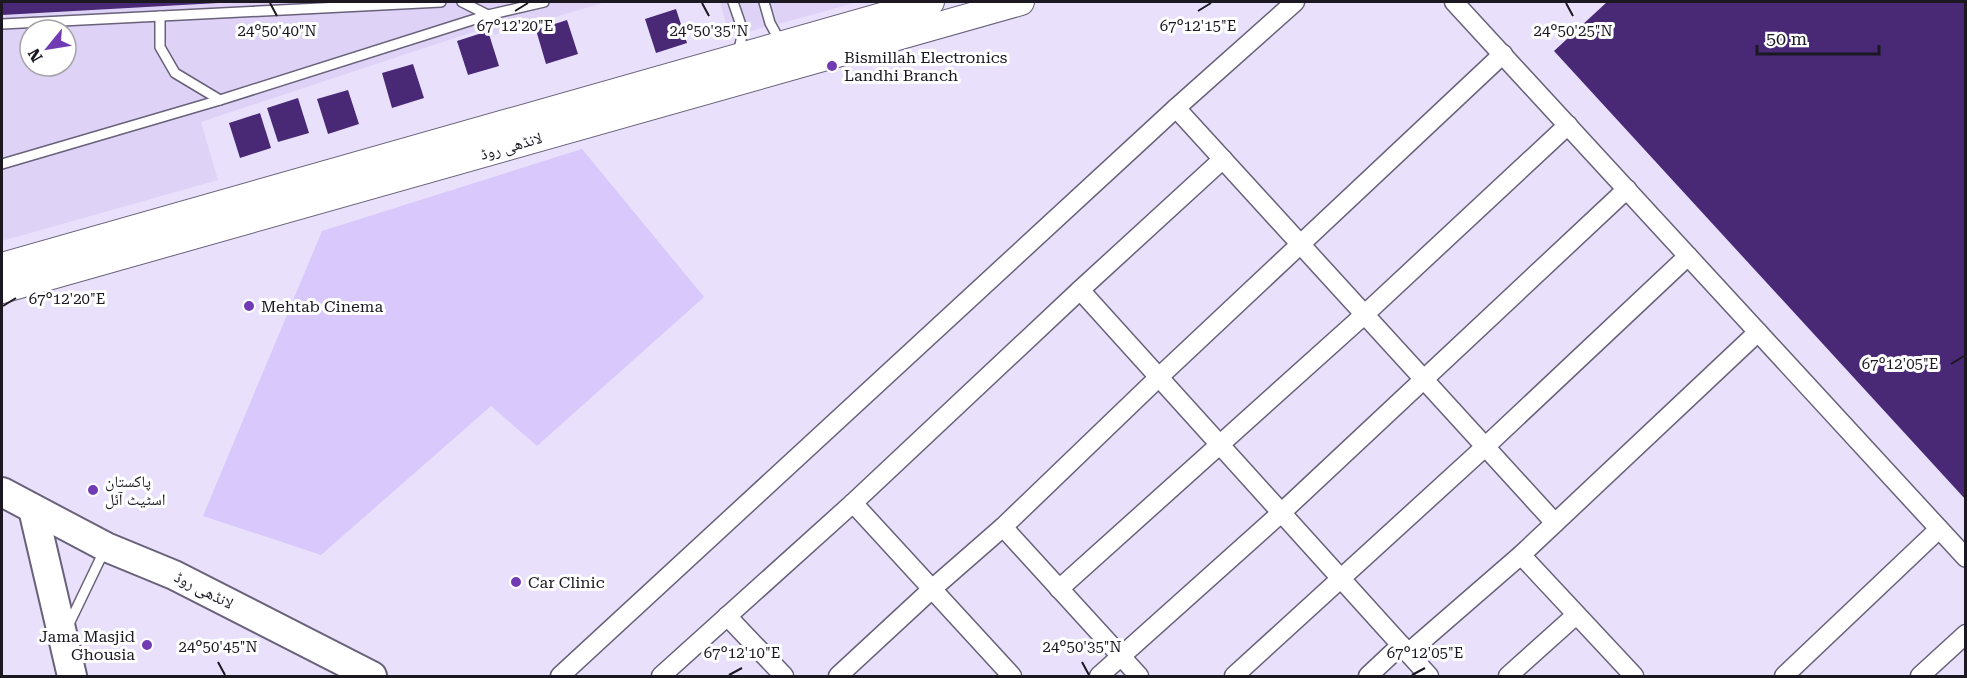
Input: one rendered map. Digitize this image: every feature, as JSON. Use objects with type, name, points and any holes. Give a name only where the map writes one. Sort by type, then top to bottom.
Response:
[{"type":"main road","name":"لانڈھی روڈ","points":[[2,266],[312,190],[740,68],[931,2]]},
{"type":"main road","name":"لانڈھی روڈ","points":[[794,49],[1021,2]]},
{"type":"main road","name":"لانڈھی روڈ","points":[[2,290],[279,199]]},
{"type":"main road","name":"لانڈھی روڈ","points":[[2,492],[35,518]]},
{"type":"main road","name":"لانڈھی روڈ","points":[[2,511],[35,518],[174,574],[372,676]]},
{"type":"main road","points":[[35,518],[72,676]]},
{"type":"street","points":[[560,676],[1176,108],[1295,2]]},
{"type":"street","points":[[1454,2],[1965,558]]},
{"type":"street","points":[[838,676],[1003,527],[1503,54]]},
{"type":"street","points":[[1176,108],[1555,523]]},
{"type":"street","points":[[1059,589],[1364,315],[1568,125]]},
{"type":"street","points":[[660,676],[853,503],[1223,159]]},
{"type":"street","points":[[1098,676],[1281,513],[1627,189]]},
{"type":"street","points":[[1234,676],[1486,446],[1688,256]]},
{"type":"street","points":[[1080,290],[1429,676]]},
{"type":"street","points":[[1368,676],[1521,555],[1758,332]]},
{"type":"street","points":[[853,503],[932,589],[1001,673]]},
{"type":"street","points":[[1003,527],[1139,676]]},
{"type":"street","points":[[1784,676],[1939,529]]},
{"type":"street","points":[[1521,555],[1634,676]]},
{"type":"street","points":[[1508,676],[1576,615]]},
{"type":"street","points":[[727,616],[784,676]]},
{"type":"street","points":[[1920,676],[1965,634]]},
{"type":"lane","points":[[2,24],[441,2]]},
{"type":"lane","points":[[462,2],[488,15]]},
{"type":"lane","points":[[2,164],[220,100],[488,15],[544,2]]},
{"type":"lane","points":[[733,2],[743,32],[740,68]]},
{"type":"lane","points":[[764,2],[770,23],[794,49]]},
{"type":"lane","points":[[160,16],[160,47],[176,73],[220,100]]},
{"type":"lane","points":[[62,636],[106,547]]},
{"type":"shaded area","points":[[2,2],[606,2],[494,35],[491,26],[201,122],[218,180],[2,241]]},
{"type":"shaded area","points":[[720,2],[858,2],[779,24],[775,20],[765,27],[748,32],[735,31],[730,37]]},
{"type":"shaded area","points":[[582,149],[704,297],[537,446],[491,406],[321,555],[203,516],[322,231]]},
{"type":"building","points":[[2,2],[218,2],[218,3],[2,15]]},
{"type":"building","points":[[1607,2],[1966,2],[1966,500],[1554,51]]},
{"type":"building","points":[[676,9],[687,43],[656,53],[645,19]]},
{"type":"building","points":[[567,20],[578,54],[546,64],[536,30]]},
{"type":"building","points":[[488,31],[499,66],[468,75],[457,41]]},
{"type":"building","points":[[413,64],[424,98],[392,108],[382,73]]},
{"type":"building","points":[[348,90],[359,124],[328,134],[317,99]]},
{"type":"building","points":[[298,98],[309,133],[278,142],[267,108]]},
{"type":"building","points":[[260,113],[271,148],[240,158],[229,123]]},
{"type":"place","name":"Bismillah Electronics Landhi Branch","points":[[832,66]]},
{"type":"place","name":"Mehtab Cinema","points":[[249,306]]},
{"type":"place","name":"پاکستان اسٹیٹ آئل","points":[[93,490]]},
{"type":"place","name":"Car Clinic","points":[[516,582]]},
{"type":"place","name":"Jama Masjid Ghousia","points":[[147,645]]}]
